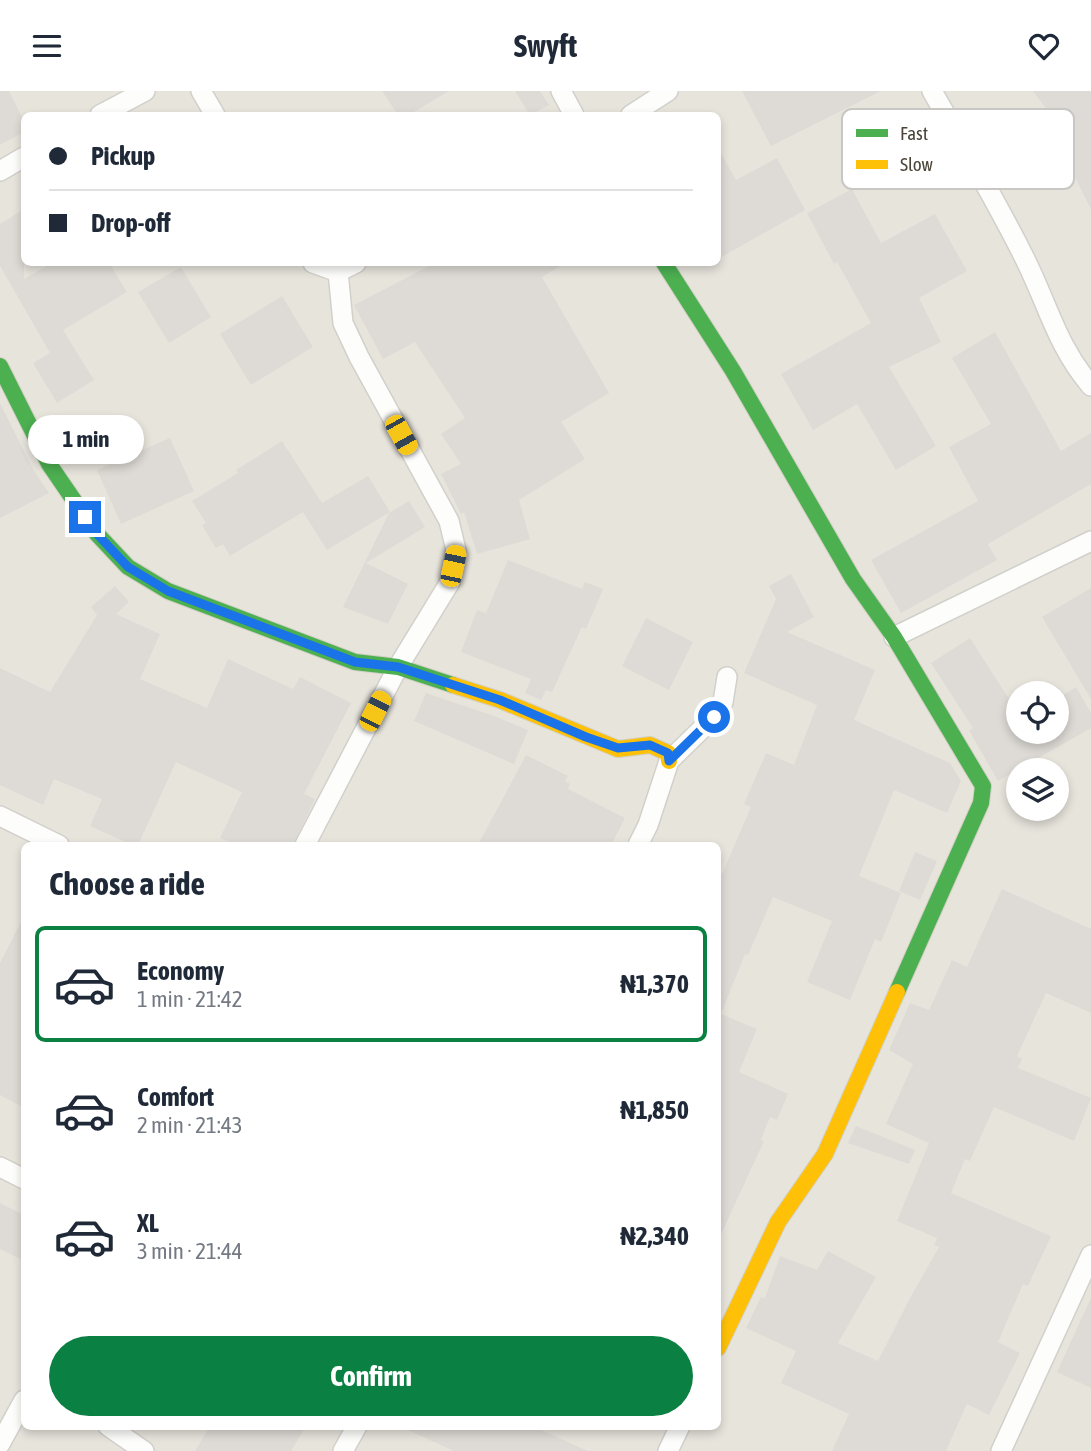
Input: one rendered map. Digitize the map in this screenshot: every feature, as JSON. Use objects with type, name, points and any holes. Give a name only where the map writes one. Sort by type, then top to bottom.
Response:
[{"type":"street","points":[[106,112],[145,91]]},
{"type":"street","points":[[201,91],[213,112]]},
{"type":"street","points":[[561,91],[572,112]]},
{"type":"street","points":[[636,112],[668,91]]},
{"type":"street","points":[[932,91],[942,109]]},
{"type":"street","points":[[0,171],[21,159]]},
{"type":"street","points":[[987,189],[1039,286],[1053,328],[1076,369],[1091,386]]},
{"type":"street","points":[[321,266],[338,272],[350,266]]},
{"type":"street","points":[[666,266],[733,371],[853,579],[894,636],[983,786],[981,803],[824,1154],[778,1221],[721,1341]]},
{"type":"street","points":[[307,842],[398,667],[450,582],[456,549],[449,521],[343,323],[338,272]]},
{"type":"street","points":[[0,366],[49,464],[97,534],[128,567],[168,591],[355,662],[398,667],[500,700],[618,748],[650,745],[668,753],[669,761],[648,825],[640,842]]},
{"type":"street","points":[[894,636],[1091,541]]},
{"type":"street","points":[[669,761],[714,717],[723,702],[727,677]]},
{"type":"street","points":[[0,816],[53,842]]},
{"type":"street","points":[[0,1167],[21,1178]]},
{"type":"street","points":[[1008,1449],[1091,1255]]},
{"type":"street","points":[[0,1444],[21,1410]]},
{"type":"street","points":[[114,1430],[144,1451]]},
{"type":"street","points":[[343,1451],[354,1430]]},
{"type":"street","points":[[668,1451],[678,1430]]},
{"type":"shaded area","points":[[0,91],[1091,91],[1091,1451],[0,1451]]},
{"type":"building","points":[[0,91],[9,91],[21,115],[21,134],[0,145]]},
{"type":"building","points":[[382,91],[449,91],[414,112],[396,112]]},
{"type":"building","points":[[515,91],[540,91],[549,105],[536,112],[528,112]]},
{"type":"building","points":[[742,91],[881,91],[842,109],[771,146]]},
{"type":"building","points":[[1033,91],[1091,91],[1091,209],[1074,176],[1074,109],[1046,109]]},
{"type":"building","points":[[721,153],[736,180],[777,158],[805,210],[721,257]]},
{"type":"building","points":[[852,189],[881,243],[935,214],[967,271],[919,298],[941,342],[889,367],[936,446],[896,470],[857,404],[813,430],[781,374],[871,323],[837,262],[834,264],[807,213]]},
{"type":"building","points":[[21,211],[21,266],[24,266],[24,279],[47,266],[111,266],[127,292],[63,330],[94,380],[57,403],[33,363],[50,353],[0,266],[0,224]]},
{"type":"building","points":[[429,266],[560,266],[542,277],[609,393],[561,422],[585,459],[519,500],[530,539],[477,554],[464,512],[461,514],[441,474],[461,464],[441,434],[465,418],[415,342],[383,359],[354,305]]},
{"type":"building","points":[[181,267],[211,317],[169,343],[138,292]]},
{"type":"building","points":[[282,296],[313,347],[251,385],[220,334]]},
{"type":"building","points":[[995,332],[1061,451],[1091,433],[1091,484],[988,544],[997,560],[901,613],[871,560],[978,501],[949,447],[991,424],[952,358]]},
{"type":"building","points":[[0,403],[34,471],[49,493],[0,518]]},
{"type":"building","points":[[170,438],[194,491],[121,524],[97,470]]},
{"type":"building","points":[[282,441],[322,503],[368,476],[390,512],[327,550],[303,512],[230,556],[223,544],[216,548],[202,525],[206,523],[192,501],[238,473],[236,470]]},
{"type":"building","points":[[409,501],[425,527],[366,563],[408,584],[388,624],[343,607],[389,513]]},
{"type":"building","points":[[508,560],[582,589],[585,582],[603,589],[586,629],[582,627],[552,692],[546,690],[541,700],[525,693],[531,679],[461,652],[477,610],[486,613]]},
{"type":"building","points":[[791,574],[814,617],[787,632],[875,670],[854,720],[950,763],[961,781],[947,813],[894,790],[859,876],[901,893],[881,942],[875,939],[850,1000],[807,982],[832,921],[773,897],[748,955],[745,954],[721,1014],[721,874],[751,807],[744,804],[766,753],[794,765],[817,705],[744,673],[776,599],[769,586]]},
{"type":"building","points":[[115,586],[129,602],[116,614],[160,634],[140,679],[207,708],[228,659],[293,689],[300,677],[351,703],[304,794],[315,799],[294,842],[230,842],[220,838],[242,792],[176,762],[139,842],[125,842],[90,826],[102,799],[54,779],[43,805],[0,785],[0,668],[50,692],[97,615],[91,607]]},
{"type":"building","points":[[1091,588],[1091,699],[1042,617]]},
{"type":"building","points":[[646,618],[693,642],[669,690],[622,666]]},
{"type":"building","points":[[970,638],[1006,694],[1006,744],[1063,744],[1038,758],[1006,758],[1006,776],[998,781],[969,730],[973,728],[931,663]]},
{"type":"building","points":[[1076,687],[1091,713],[1091,728],[1069,741],[1069,691]]},
{"type":"building","points":[[426,693],[528,730],[514,764],[414,721]]},
{"type":"building","points":[[526,755],[568,776],[565,781],[570,784],[568,789],[625,818],[613,842],[480,842]]},
{"type":"building","points":[[915,852],[937,861],[920,900],[899,891]]},
{"type":"building","points":[[1002,889],[1091,929],[1091,1013],[1046,993],[1017,1056],[1022,1059],[1018,1068],[1091,1098],[1074,1141],[994,1107],[970,1161],[965,1159],[951,1193],[1051,1236],[1028,1286],[1023,1284],[998,1342],[1020,1353],[989,1415],[967,1404],[946,1451],[832,1451],[849,1414],[781,1383],[796,1351],[746,1328],[761,1297],[765,1298],[780,1256],[817,1270],[828,1251],[876,1277],[838,1343],[878,1361],[939,1247],[934,1245],[937,1238],[897,1221],[929,1143],[886,1124],[913,1064],[889,1050],[910,1003],[929,1010],[952,960],[967,967]]},
{"type":"building","points":[[21,922],[21,1106],[0,1095],[0,963]]},
{"type":"building","points":[[721,1014],[757,1029],[739,1072],[788,1094],[777,1120],[770,1117],[761,1140],[764,1141],[721,1234]]},
{"type":"building","points":[[856,1126],[915,1150],[909,1164],[848,1143]]},
{"type":"building","points":[[0,1203],[21,1214],[21,1260],[0,1249]]},
{"type":"building","points":[[1091,1298],[1091,1388],[1057,1372]]},
{"type":"building","points":[[208,1430],[304,1430],[291,1451],[195,1451]]},
{"type":"building","points":[[408,1430],[541,1430],[588,1451],[454,1451]]},
{"type":"traffic: fast","points":[[666,266],[733,371],[853,579],[894,637],[983,786],[981,803],[897,992]]},
{"type":"traffic: fast","points":[[0,366],[49,464],[97,534],[128,567],[168,591],[355,662],[398,667],[453,685]]},
{"type":"traffic: slow","points":[[453,685],[500,700],[618,749],[650,745],[668,753],[669,761]]},
{"type":"traffic: slow","points":[[721,1342],[778,1222],[825,1154],[897,992]]},
{"type":"route","points":[[85,517],[128,567],[168,591],[355,662],[398,667],[500,700],[618,748],[650,745],[668,753],[669,761],[714,717]]}]
